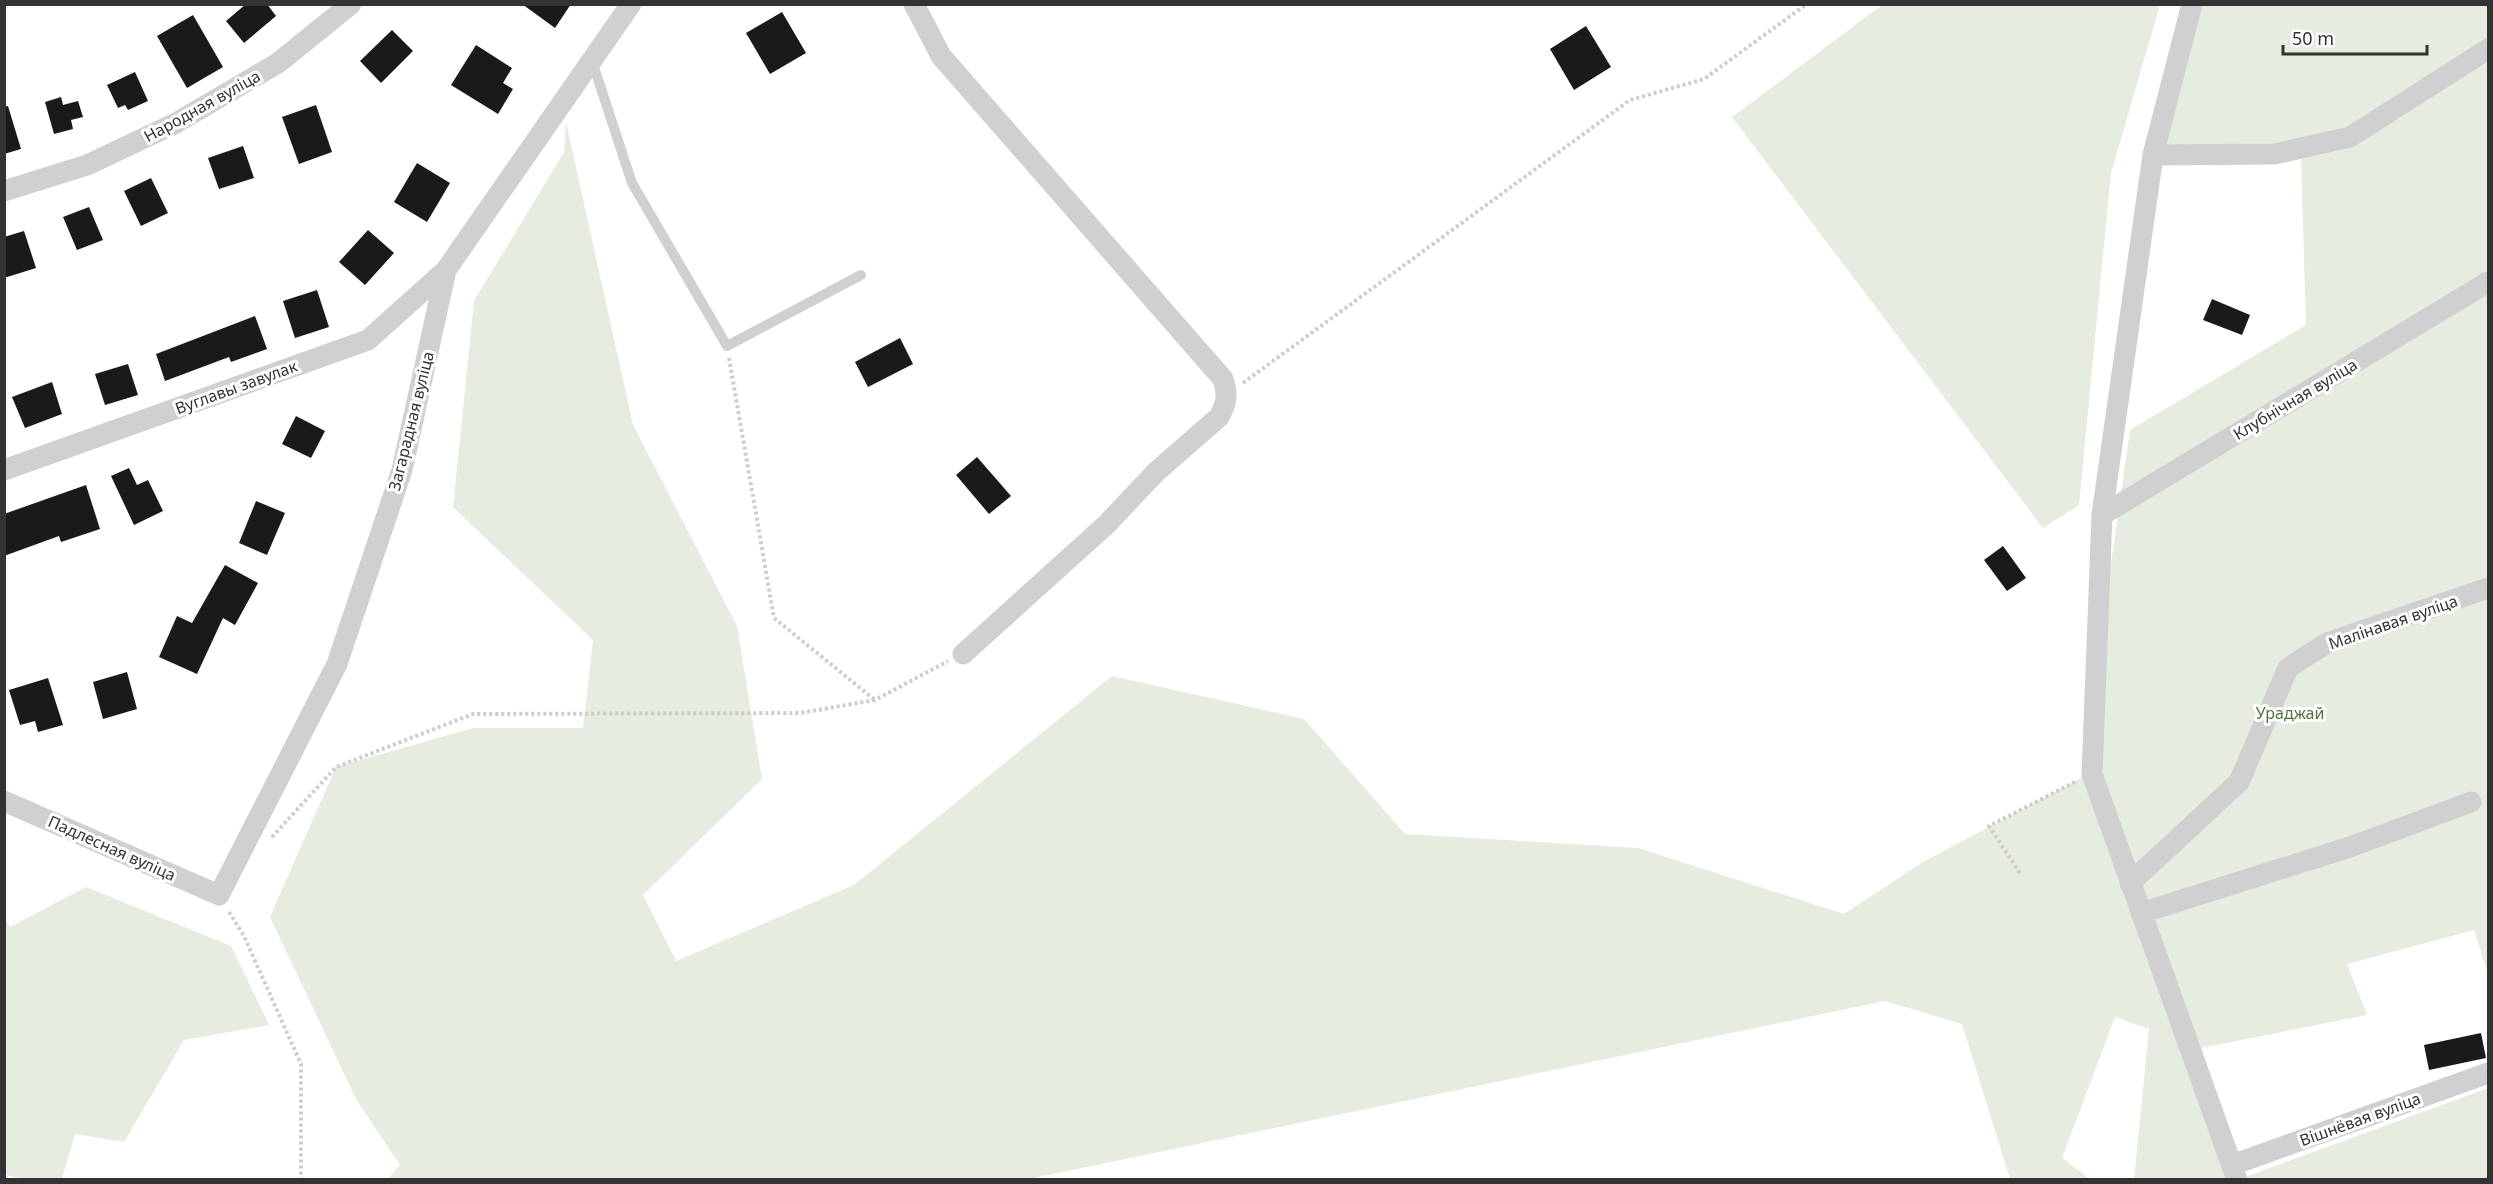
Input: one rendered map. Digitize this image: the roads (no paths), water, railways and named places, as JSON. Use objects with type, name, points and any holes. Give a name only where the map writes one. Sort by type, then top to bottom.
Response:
[{"type":"street","name":"Народная вуліца","points":[[4,191],[87,165],[176,123],[278,63],[351,4]]},
{"type":"street","name":"Загарадная вуліца","points":[[219,895],[336,664],[402,470],[446,270],[630,4]]},
{"type":"street","points":[[914,4],[941,56],[1223,379],[1227,395],[1225,406],[1219,417],[1156,472],[1107,524],[963,654]]},
{"type":"street","points":[[2192,4],[2152,155],[2102,515],[2092,774],[2235,1172]]},
{"type":"street","points":[[2152,155],[2275,154],[2350,137],[2488,49]]},
{"type":"street","name":"Вуглавы завулак","points":[[4,470],[368,340],[446,270]]},
{"type":"street","name":"Клубнічная вуліца","points":[[2102,515],[2488,282]]},
{"type":"street","name":"Малінавая вуліца","points":[[2130,883],[2239,783],[2288,668],[2327,643],[2488,588]]},
{"type":"street","name":"Падлесная вуліца","points":[[4,801],[219,895]]},
{"type":"street","points":[[2141,913],[2350,847],[2471,801]]},
{"type":"street","name":"Вішнёвая вуліца","points":[[2235,1172],[2488,1073]]},
{"type":"lane","points":[[591,60],[632,183],[727,346],[861,275]]},
{"type":"park label","name":"Ураджай","points":[[2290,713]]}]
